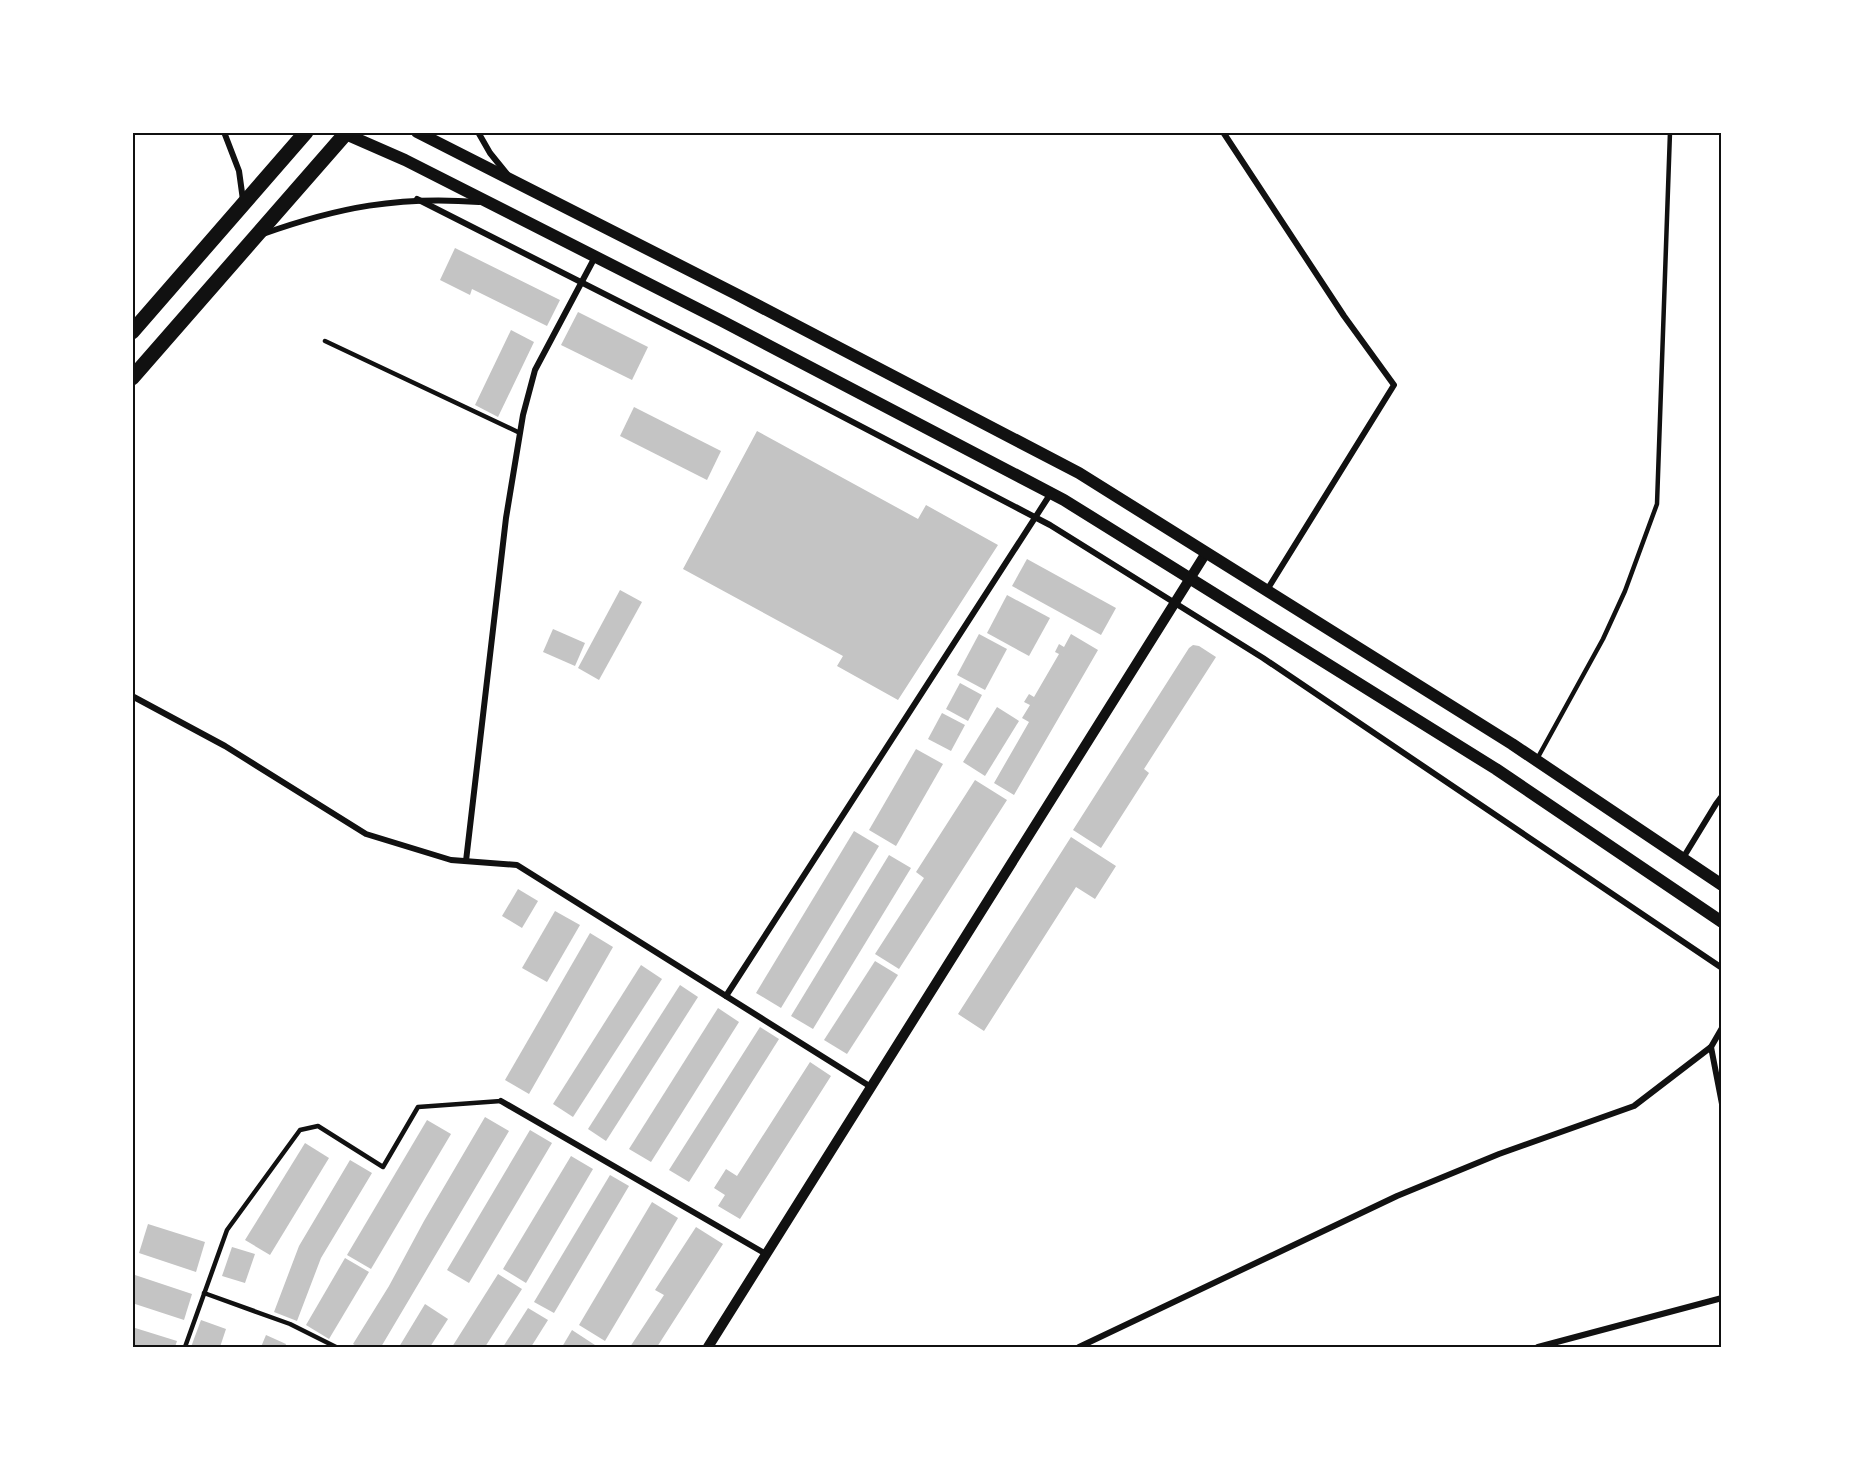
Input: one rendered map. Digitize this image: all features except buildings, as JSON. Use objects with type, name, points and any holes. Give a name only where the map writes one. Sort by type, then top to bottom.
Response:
[{"type":"highway","points":[[132,332],[306,132]]},
{"type":"highway","points":[[132,378],[344,133]]},
{"type":"main road","points":[[417,132],[746,299],[1068,468],[1536,760],[1722,885]]},
{"type":"main road","points":[[344,133],[405,160],[1051,493],[1496,769],[1722,922]]},
{"type":"street","points":[[224,132],[239,171],[244,203]]},
{"type":"street","points":[[478,132],[490,153],[516,183]]},
{"type":"street","points":[[1223,132],[1344,316],[1394,385],[1266,590]]},
{"type":"street","points":[[417,199],[1035,517],[1273,665],[1722,968]]},
{"type":"street","points":[[254,237],[322,215],[387,202],[417,199],[487,202]]},
{"type":"street","points":[[466,861],[506,518],[523,415],[535,370],[595,257]]},
{"type":"street","points":[[726,996],[1051,493]]},
{"type":"street","points":[[708,1347],[1206,553]]},
{"type":"street","points":[[132,696],[225,746],[366,834],[451,860],[517,865],[872,1087]]},
{"type":"street","points":[[1682,859],[1722,796]]},
{"type":"street","points":[[1079,1347],[1397,1196],[1499,1154],[1634,1106],[1711,1047],[1722,1028]]},
{"type":"street","points":[[1711,1047],[1722,1104]]},
{"type":"street","points":[[501,1101],[766,1254]]},
{"type":"street","points":[[1538,1347],[1722,1298]]},
{"type":"lane","points":[[1536,760],[1603,639],[1625,591],[1656,504],[1670,132]]},
{"type":"lane","points":[[326,341],[520,434]]},
{"type":"lane","points":[[185,1347],[227,1230],[300,1130],[318,1126],[383,1167],[418,1107],[501,1101]]},
{"type":"lane","points":[[204,1293],[290,1324],[336,1347]]}]
